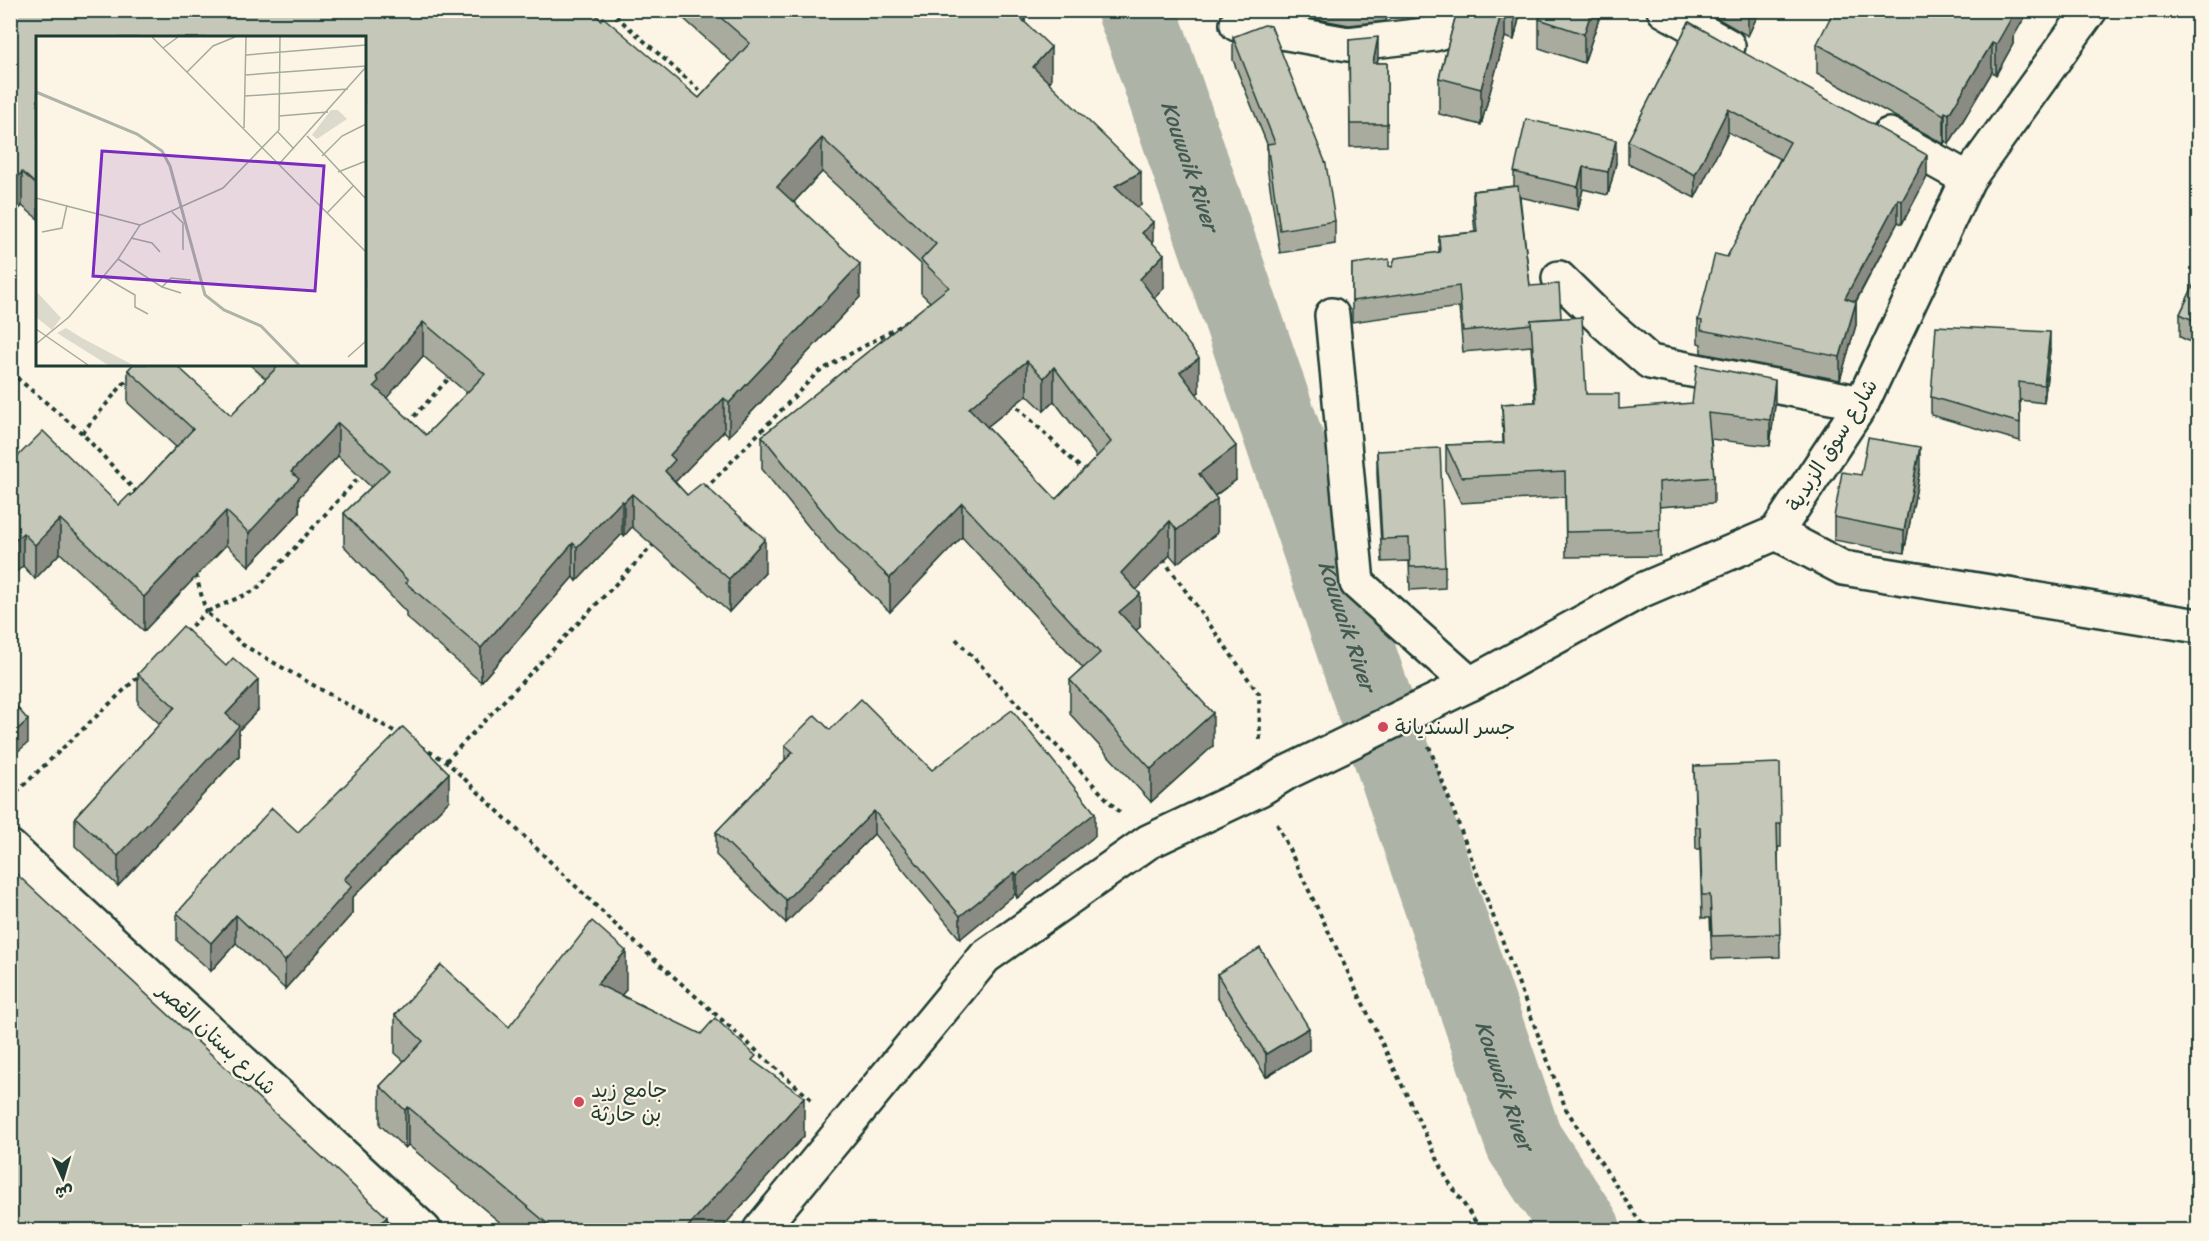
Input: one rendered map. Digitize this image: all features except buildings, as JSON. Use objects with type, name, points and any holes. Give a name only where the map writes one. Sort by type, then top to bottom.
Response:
[{"type":"street","points":[[1237,24],[1348,44],[1434,34],[1461,25],[1469,10]]},
{"type":"street","points":[[1664,10],[1755,61]]},
{"type":"street","name":"شارع سوق الزبدية","points":[[760,1230],[985,957],[1148,842],[1470,684],[1640,591],[1776,533],[1863,404],[1968,179],[2090,10]]},
{"type":"street","points":[[1867,123],[1968,179]]},
{"type":"street","points":[[1559,278],[1650,362],[1863,404]]},
{"type":"street","points":[[1332,315],[1357,583],[1470,684]]},
{"type":"street","points":[[1776,533],[1843,568],[2199,626]]},
{"type":"street","name":"شارع بستان القصر","points":[[10,847],[424,1230]]},
{"type":"path","points":[[609,10],[706,96],[713,87]]},
{"type":"path","points":[[702,493],[818,372],[910,321]]},
{"type":"path","points":[[401,431],[457,369]]},
{"type":"path","points":[[10,372],[82,433],[143,500]]},
{"type":"path","points":[[82,433],[132,373]]},
{"type":"path","points":[[1004,395],[1089,475]]},
{"type":"path","points":[[181,636],[206,612],[256,590],[368,466]]},
{"type":"path","points":[[446,761],[661,536]]},
{"type":"path","points":[[1158,553],[1259,694],[1273,781],[1447,1179],[1481,1230]]},
{"type":"path","points":[[195,570],[206,612],[243,645],[405,738]]},
{"type":"path","points":[[956,639],[1148,842]]},
{"type":"path","points":[[10,798],[147,668]]},
{"type":"path","points":[[1415,709],[1566,1110],[1645,1230]]},
{"type":"path","points":[[415,744],[446,761],[618,927],[844,1129]]},
{"type":"waterway","name":"Kouwaik River","points":[[1136,10],[1524,1142],[1582,1230]]},
{"type":"place","name":"جسر السنديانة","points":[[1383,727]]},
{"type":"place","name":"جامع زيد بن حارثة","points":[[579,1102]]}]
